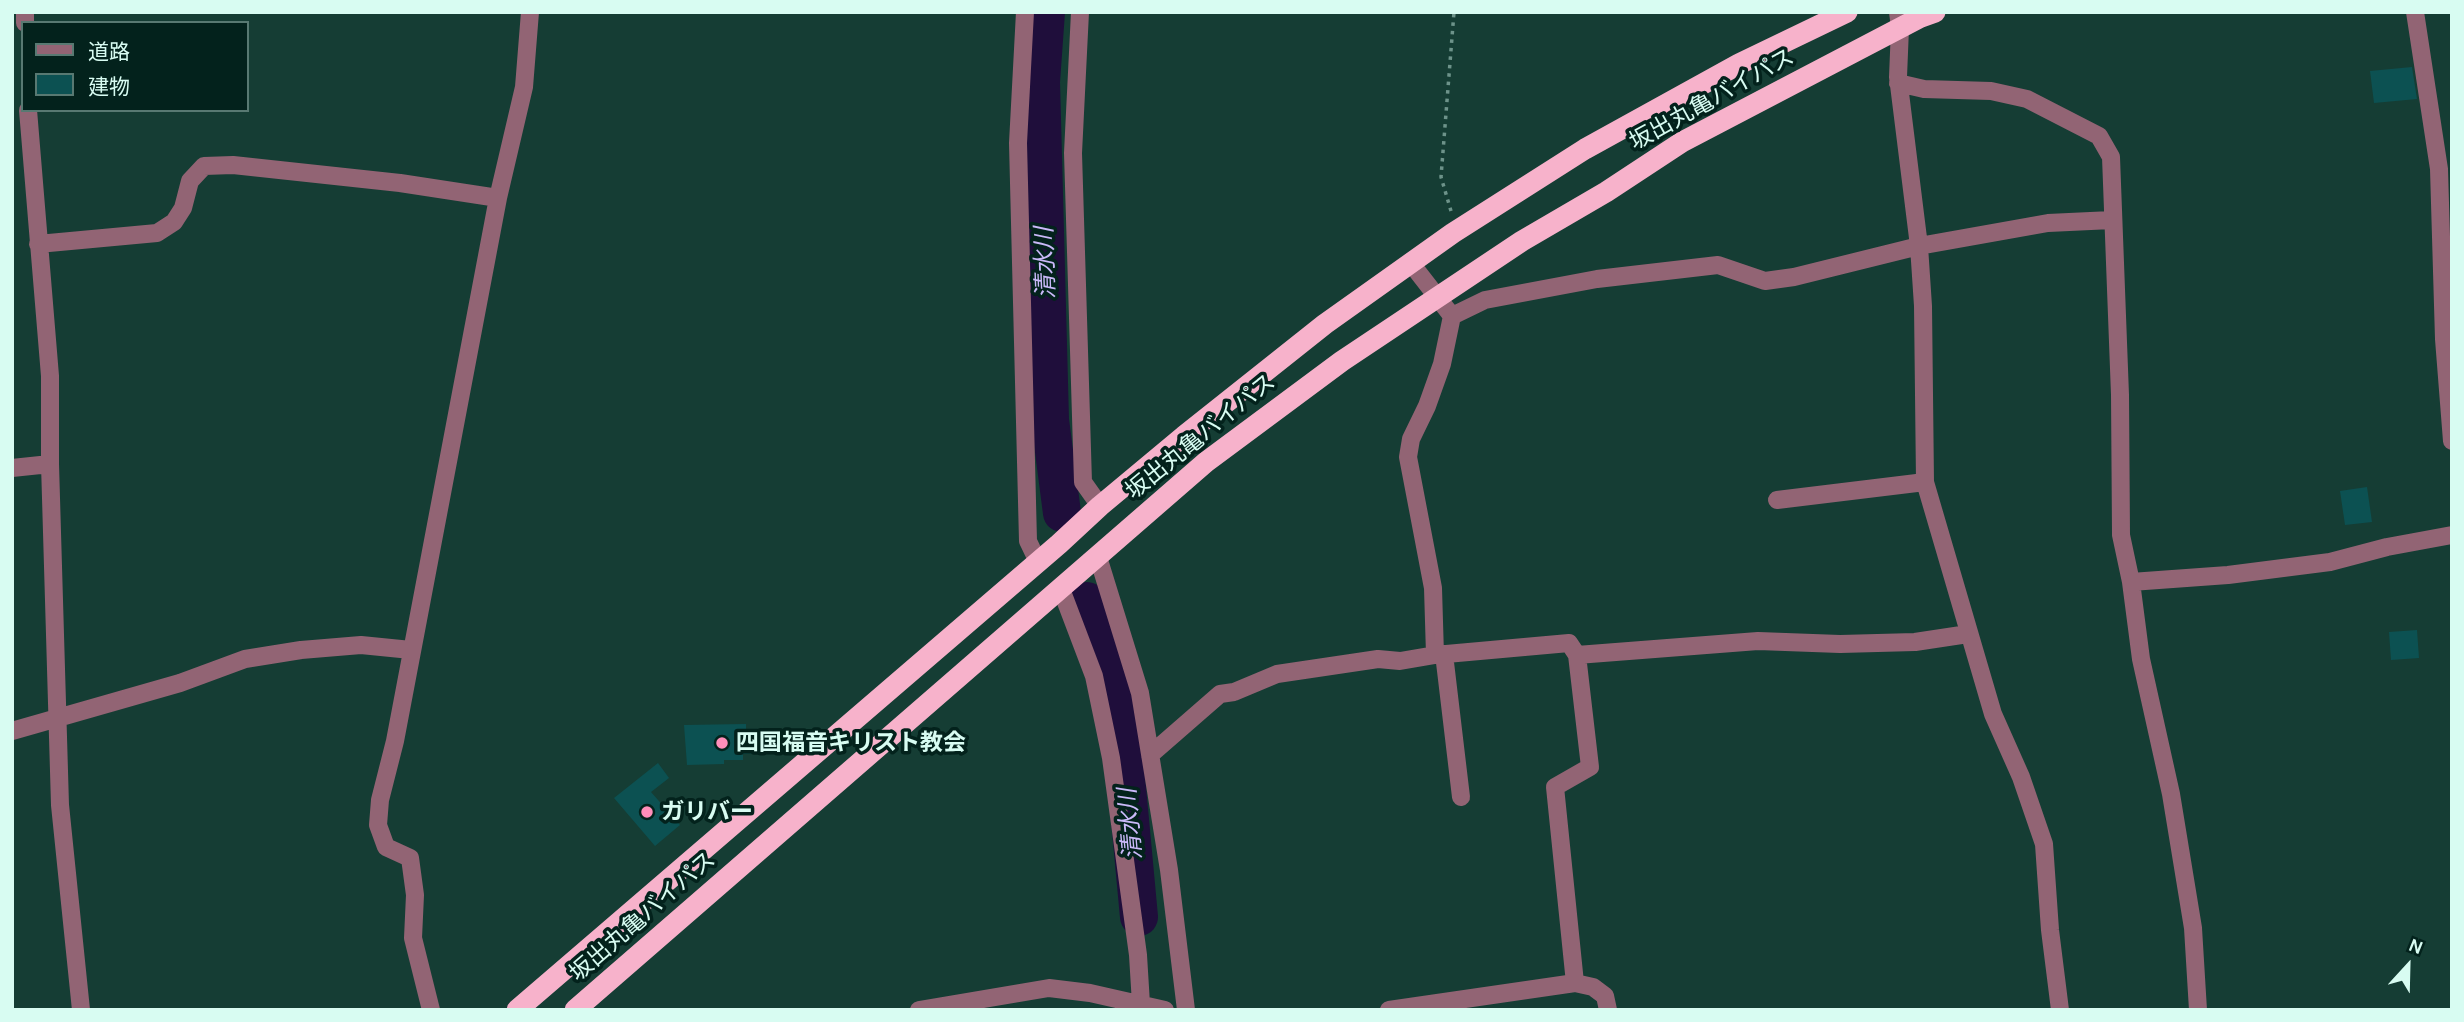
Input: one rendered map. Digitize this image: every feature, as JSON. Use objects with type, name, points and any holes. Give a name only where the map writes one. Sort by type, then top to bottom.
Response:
[{"type":"highway","name":"坂出丸亀バイパス","points":[[517,1010],[1100,506],[1325,324],[1409,262],[1609,135],[1739,64],[1847,12]]},
{"type":"highway","name":"坂出丸亀バイパス","points":[[575,1010],[1206,462],[1342,361],[1522,241],[1606,192],[1682,142],[1899,20],[1935,12]]},
{"type":"street","points":[[431,1010],[413,938],[415,895],[410,858],[386,847],[378,825],[380,800],[395,741],[498,198],[524,87],[530,12]]},
{"type":"street","points":[[1025,12],[1018,144],[1028,541],[1038,562]]},
{"type":"street","points":[[1080,12],[1073,153],[1083,482],[1100,506]]},
{"type":"street","points":[[2415,12],[2439,169],[2444,339],[2452,441]]},
{"type":"street","points":[[1899,20],[1898,83],[1919,246],[1923,306],[1925,482],[1993,714],[2021,777],[2044,844],[2050,930],[2060,1010]]},
{"type":"street","points":[[1898,83],[1924,89],[1991,91],[2027,99],[2099,136],[2111,157],[2120,395],[2121,535],[2131,582],[2141,659],[2171,794],[2190,915],[2198,1010]]},
{"type":"street","points":[[28,112],[50,376],[56,719],[66,887],[81,1010]]},
{"type":"street","points":[[38,244],[157,233],[174,222],[183,208],[190,181],[204,166],[233,165],[400,183],[498,198]]},
{"type":"street","points":[[1452,316],[1485,300],[1597,279],[1718,264],[1765,281],[1794,277],[1919,246],[2048,223],[2112,220]]},
{"type":"street","points":[[1409,262],[1452,316],[1442,364],[1427,406],[1411,439],[1408,457],[1433,588],[1439,655],[1461,797]]},
{"type":"street","points":[[12,468],[50,464]]},
{"type":"street","points":[[1777,499],[1925,482]]},
{"type":"street","points":[[2131,582],[2228,575],[2330,562],[2387,547],[2452,535]]},
{"type":"street","points":[[1098,557],[1140,693],[1169,870],[1186,1010]]},
{"type":"street","points":[[1061,589],[1094,676],[1111,758],[1138,955],[1141,1004]]},
{"type":"street","points":[[1577,655],[1758,641],[1840,644],[1915,642],[1968,634]]},
{"type":"street","points":[[1150,755],[1220,694],[1234,692],[1277,674],[1378,659],[1400,661],[1569,643],[1577,655],[1590,767],[1555,787],[1575,983]]},
{"type":"street","points":[[12,732],[180,682],[246,659],[301,650],[361,645],[411,650]]},
{"type":"street","points":[[1389,1010],[1575,983],[1593,987],[1605,996],[1608,1010]]},
{"type":"street","points":[[919,1010],[1049,988],[1090,993],[1166,1010]]},
{"type":"path","points":[[1453,218],[1441,177],[1454,12]]},
{"type":"building","points":[[2412,67],[2417,99],[2374,103],[2370,71]]},
{"type":"building","points":[[2367,487],[2372,522],[2345,525],[2340,491]]},
{"type":"building","points":[[2417,630],[2419,658],[2391,660],[2389,632]]},
{"type":"building","name":"四国福音キリスト教会","points":[[746,724],[746,733],[760,732],[759,753],[743,754],[743,760],[724,760],[724,764],[687,765],[684,725]]},
{"type":"building","name":"ガリバー","points":[[658,763],[669,778],[651,792],[680,825],[655,846],[614,798]]},
{"type":"waterway","name":"清水川","points":[[1046,12],[1041,82],[1050,420],[1062,513]]},
{"type":"waterway","name":"清水川","points":[[1087,601],[1121,723],[1139,917]]},
{"type":"place","name":"四国福音キリスト教会","points":[[722,743]]},
{"type":"place","name":"ガリバー","points":[[647,812]]}]
